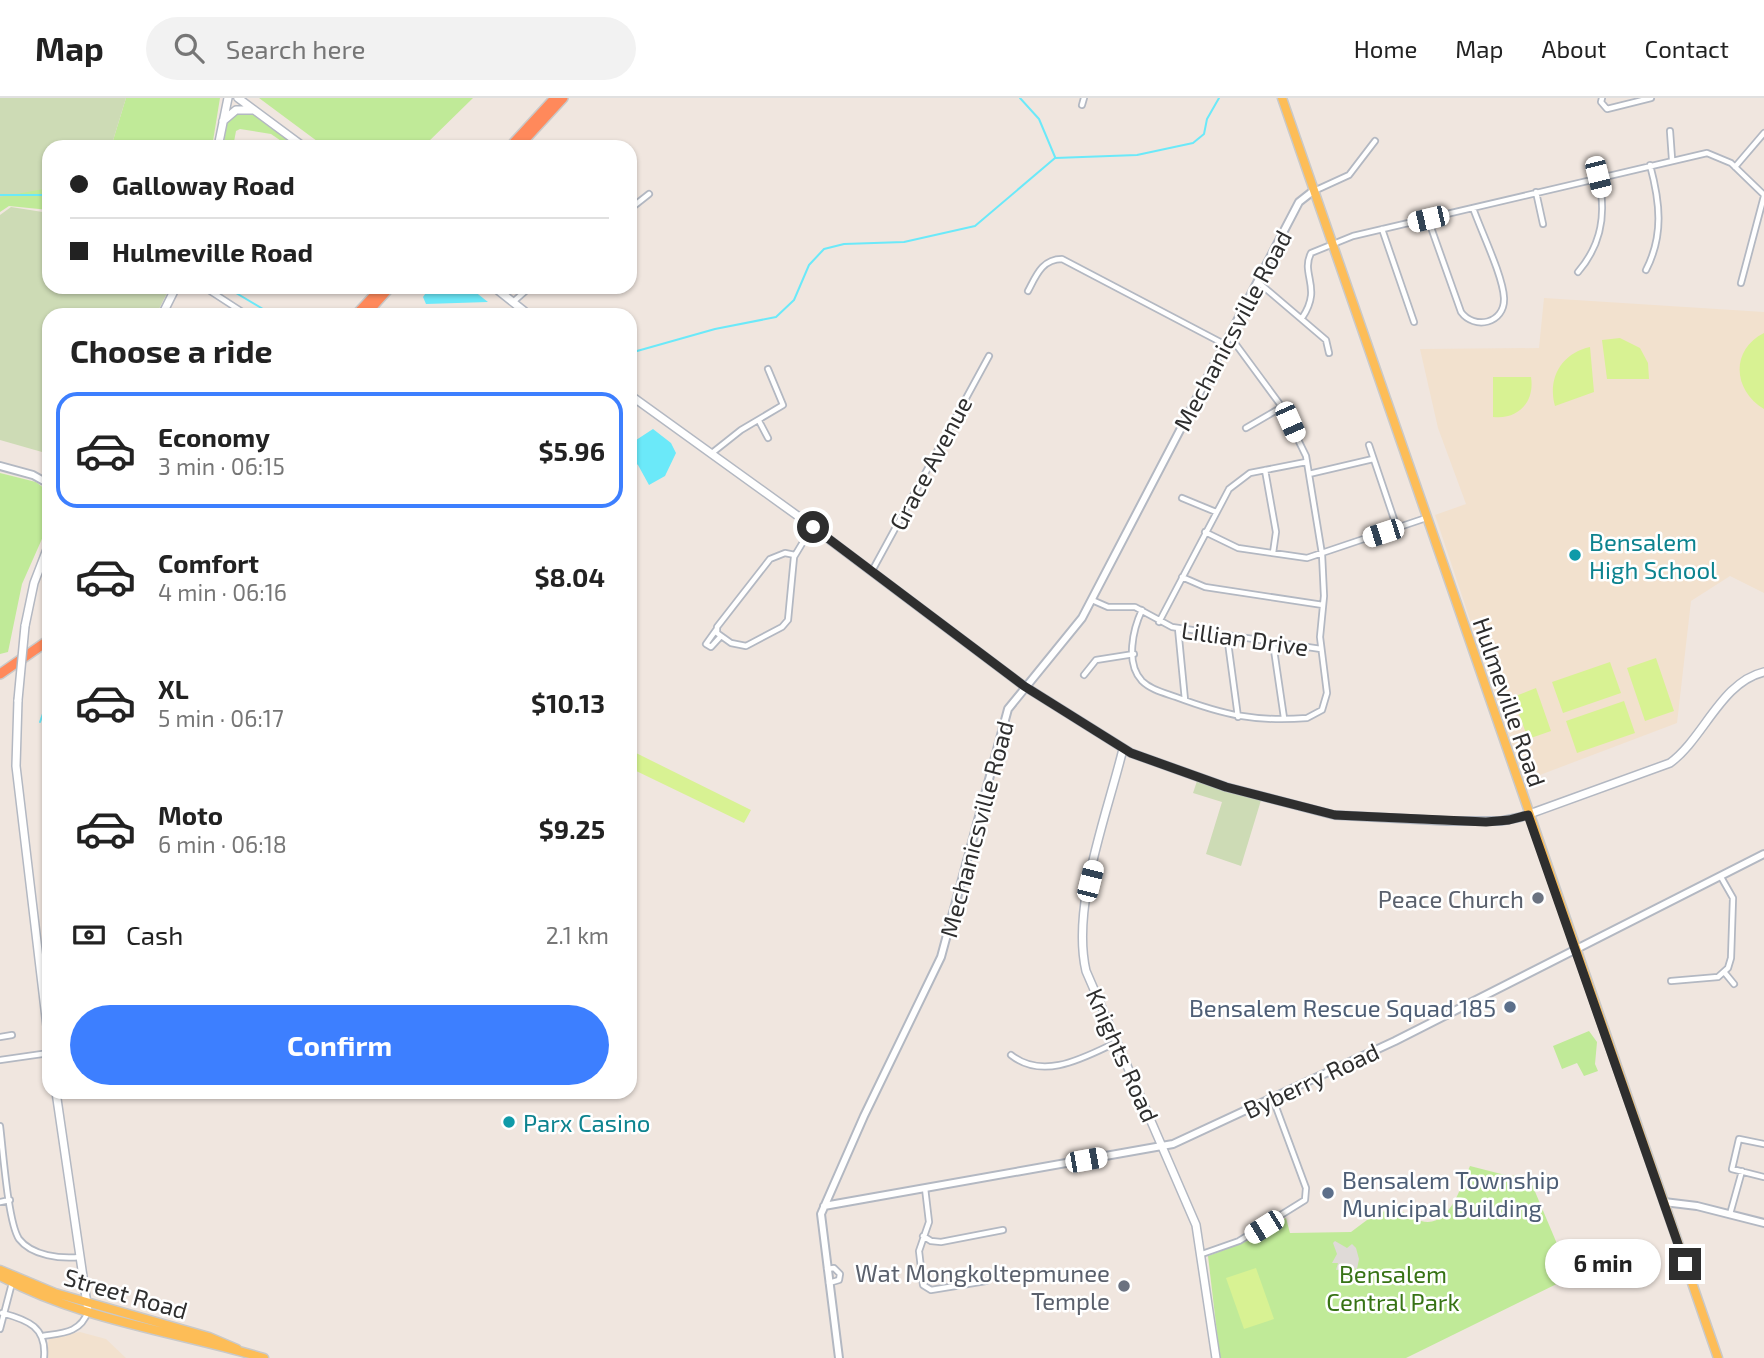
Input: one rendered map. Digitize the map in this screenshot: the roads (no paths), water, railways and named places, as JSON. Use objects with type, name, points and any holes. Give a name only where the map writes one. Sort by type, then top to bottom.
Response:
[{"type":"highway","points":[[516,140],[555,98]]},
{"type":"highway","points":[[524,140],[563,98]]},
{"type":"highway","points":[[362,308],[376,294]]},
{"type":"highway","points":[[371,308],[384,294]]},
{"type":"highway","points":[[0,674],[42,645]]},
{"type":"highway","points":[[0,680],[42,652]]},
{"type":"main road","points":[[219,140],[228,98]]},
{"type":"main road","points":[[238,98],[295,140]]},
{"type":"main road","name":"Hulmeville Road","points":[[1282,98],[1718,1358]]},
{"type":"main road","points":[[223,122],[231,112],[240,108],[258,113]]},
{"type":"main road","points":[[503,294],[520,308]]},
{"type":"main road","points":[[637,402],[813,527],[1024,686],[1124,749],[1226,787],[1335,815],[1486,822],[1528,815],[1670,763],[1688,748],[1738,685],[1764,671]]},
{"type":"main road","points":[[42,562],[34,583],[25,626],[18,700],[16,766],[42,984]]},
{"type":"main road","name":"Knights Road","points":[[1124,749],[1083,908],[1080,930],[1086,971],[1196,1225],[1216,1358]]},
{"type":"main road","points":[[56,1099],[87,1306]]},
{"type":"main road","name":"Street Road","points":[[0,1270],[87,1306],[185,1330],[243,1355],[264,1358]]},
{"type":"main road","name":"Street Road","points":[[0,1276],[12,1283],[169,1333],[209,1341]]},
{"type":"main road","points":[[169,1333],[180,1334],[185,1330]]},
{"type":"street","points":[[1082,105],[1084,98]]},
{"type":"street","points":[[1602,98],[1601,102],[1607,109],[1651,98]]},
{"type":"street","points":[[1670,131],[1672,159]]},
{"type":"street","points":[[1735,167],[1764,133]]},
{"type":"street","points":[[1313,191],[1349,176],[1375,141]]},
{"type":"street","points":[[1302,318],[1312,297],[1309,257],[1313,251],[1331,243],[1672,159],[1707,153],[1735,167],[1764,196],[1741,283]]},
{"type":"street","points":[[1646,270],[1656,245],[1660,216],[1650,165]]},
{"type":"street","points":[[1578,272],[1593,251],[1602,226],[1603,201],[1598,177]]},
{"type":"street","name":"Mechanicsville Road","points":[[839,1358],[821,1227],[824,1206],[941,957],[1007,712],[1024,686],[1074,631],[1299,202],[1313,191]]},
{"type":"street","points":[[1536,192],[1544,223]]},
{"type":"street","points":[[637,203],[649,194]]},
{"type":"street","points":[[1428,219],[1461,312],[1470,320],[1487,322],[1501,311],[1503,294],[1473,208]]},
{"type":"street","points":[[1382,229],[1415,322]]},
{"type":"street","points":[[1028,291],[1041,267],[1054,259],[1077,265],[1224,344]]},
{"type":"street","points":[[1257,281],[1325,340],[1329,353]]},
{"type":"street","points":[[215,294],[236,308]]},
{"type":"street","points":[[513,302],[522,294]]},
{"type":"street","points":[[1142,610],[1134,629],[1134,654],[1138,674],[1143,682],[1185,700],[1238,717],[1313,716],[1325,705],[1328,693],[1321,649],[1322,554],[1306,462],[1282,407],[1229,335]]},
{"type":"street","name":"Grace Avenue","points":[[872,571],[989,356]]},
{"type":"street","points":[[712,453],[741,430],[783,405],[768,369]]},
{"type":"street","points":[[1245,428],[1282,407]]},
{"type":"street","points":[[759,421],[768,438]]},
{"type":"street","points":[[1369,445],[1397,528]]},
{"type":"street","points":[[1309,474],[1373,459]]},
{"type":"street","points":[[1159,622],[1216,512],[1237,481],[1250,473],[1306,462]]},
{"type":"street","points":[[0,466],[42,481]]},
{"type":"street","points":[[1265,470],[1276,533],[1273,553]]},
{"type":"street","points":[[1182,498],[1216,512]]},
{"type":"street","points":[[1205,532],[1238,548],[1302,558],[1322,554],[1426,518]]},
{"type":"street","points":[[716,630],[736,645],[749,646],[785,624],[790,611],[794,555],[813,527]]},
{"type":"street","points":[[721,636],[711,647],[706,644],[770,559],[785,553],[794,555]]},
{"type":"street","points":[[1182,578],[1205,587],[1323,605]]},
{"type":"street","name":"Lillian Drive","points":[[1092,600],[1108,607],[1142,610],[1159,622],[1178,628],[1321,649]]},
{"type":"street","points":[[1178,628],[1185,700]]},
{"type":"street","points":[[1227,635],[1238,717]]},
{"type":"street","points":[[1273,643],[1284,718]]},
{"type":"street","points":[[1084,675],[1096,660],[1134,654]]},
{"type":"street","name":"Byberry Road","points":[[824,1206],[1163,1147],[1273,1099],[1764,854]]},
{"type":"street","points":[[1671,981],[1718,977],[1725,973],[1731,958],[1733,898],[1721,877]]},
{"type":"street","points":[[1725,973],[1734,984]]},
{"type":"street","points":[[0,1037],[12,1035]]},
{"type":"street","points":[[1011,1055],[1020,1061],[1046,1066],[1073,1063],[1117,1042]]},
{"type":"street","points":[[0,1060],[42,1054]]},
{"type":"street","points":[[1202,1254],[1239,1241],[1304,1200],[1306,1188],[1273,1099]]},
{"type":"street","points":[[0,1126],[15,1230],[24,1244],[60,1258],[81,1257]]},
{"type":"street","points":[[1764,1143],[1739,1139],[1731,1168],[1764,1177]]},
{"type":"street","points":[[1730,1214],[1742,1171]]},
{"type":"street","points":[[925,1188],[929,1222],[919,1251],[925,1287],[931,1290],[986,1281]]},
{"type":"street","points":[[0,1202],[10,1200]]},
{"type":"street","points":[[1664,1202],[1682,1203],[1764,1223]]},
{"type":"street","points":[[923,1236],[931,1241],[941,1242],[1003,1230]]},
{"type":"street","points":[[826,1269],[834,1268],[840,1273],[839,1280],[828,1283]]},
{"type":"street","points":[[0,1329],[2,1313],[12,1283]]},
{"type":"street","points":[[43,1336],[72,1331],[86,1318],[87,1306]]},
{"type":"street","points":[[2,1313],[32,1323],[43,1336],[44,1358]]},
{"type":"water","points":[[425,294],[478,294],[488,302],[426,304],[423,297]]},
{"type":"water","points":[[653,429],[671,443],[676,453],[665,476],[649,485],[637,464],[637,439]]},
{"type":"waterway","points":[[1020,98],[1039,119],[1055,157]]},
{"type":"waterway","points":[[637,351],[715,329],[776,317],[794,300],[809,265],[824,249],[844,244],[904,242],[975,226],[1055,158],[1137,155],[1193,143],[1204,134],[1207,119],[1219,98]]},
{"type":"waterway","points":[[0,195],[42,195]]},
{"type":"waterway","points":[[238,294],[261,308]]},
{"type":"waterway","points":[[40,722],[42,716]]},
{"type":"place","name":"Bensalem High School","points":[[1575,555]]},
{"type":"place","name":"Peace Church","points":[[1538,898]]},
{"type":"place","name":"Bensalem Rescue Squad 185","points":[[1510,1007]]},
{"type":"place","name":"Parx Casino","points":[[509,1122]]},
{"type":"place","name":"Bensalem Township Municipal Building","points":[[1328,1193]]},
{"type":"place","name":"Wat Mongkoltepmunee Temple","points":[[1124,1286]]},
{"type":"park label","name":"Bensalem Central Park","points":[[1393,1287]]}]
